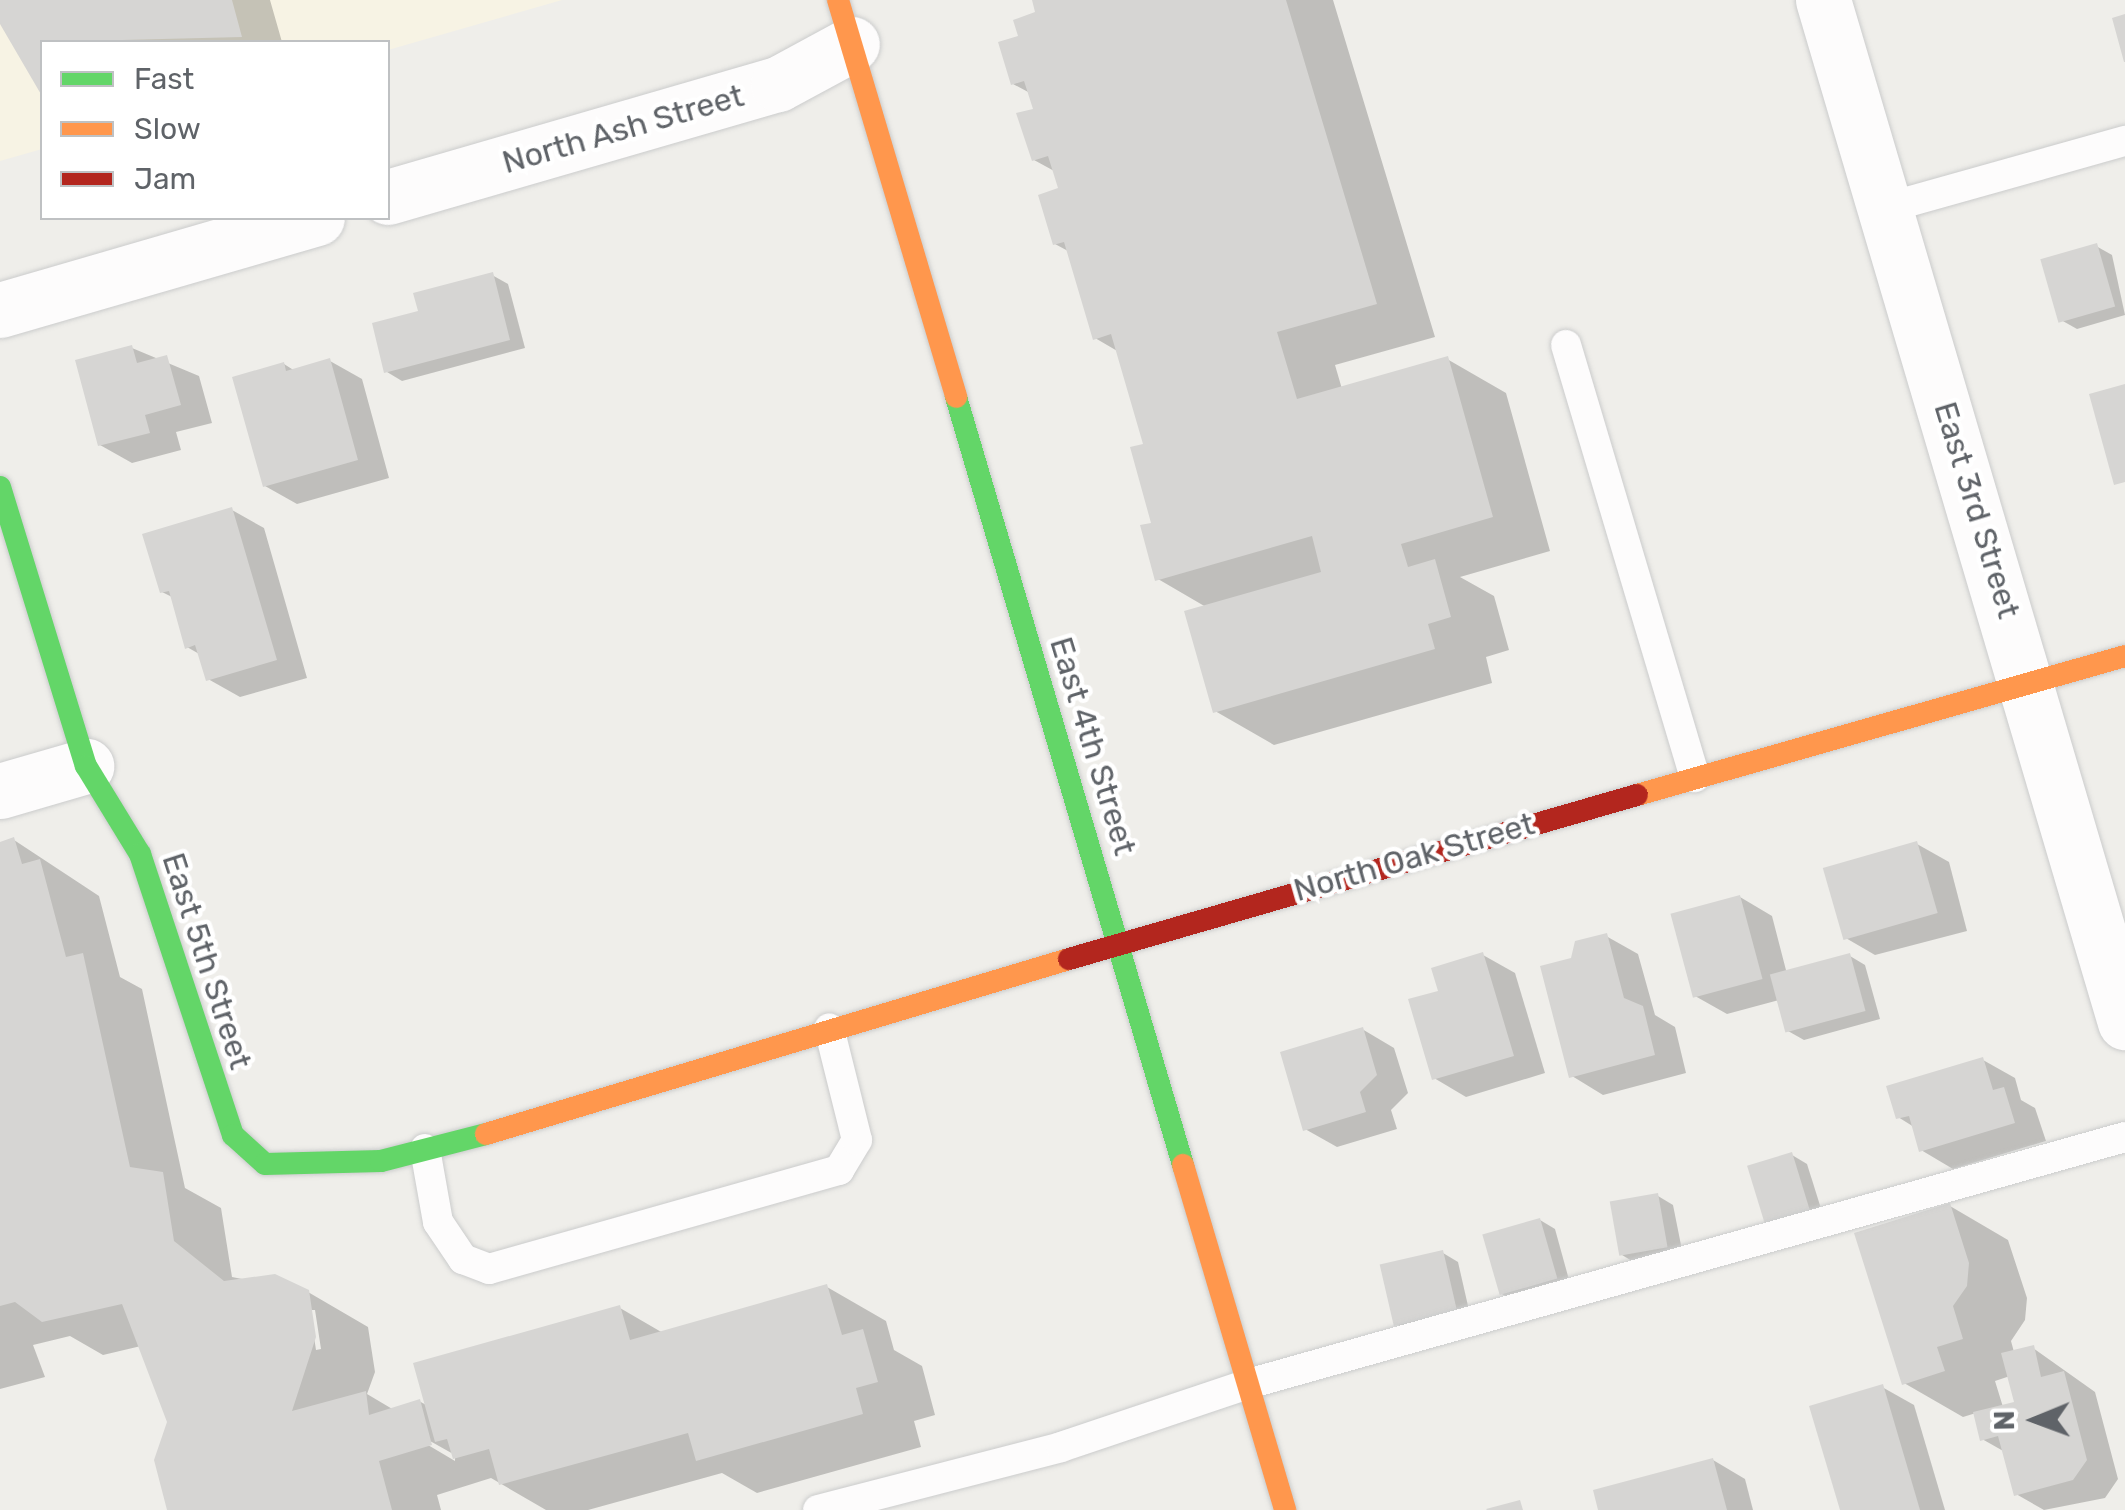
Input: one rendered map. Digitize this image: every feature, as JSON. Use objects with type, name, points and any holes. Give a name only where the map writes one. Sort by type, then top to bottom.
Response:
[{"type":"street","name":"East 3rd Street","points":[[1823,0],[2028,682],[2125,1022]]},
{"type":"street","name":"North Ash Street","points":[[390,196],[778,84],[845,22]]},
{"type":"street","name":"East 4th Street","points":[[845,22],[1285,1510]]},
{"type":"street","points":[[0,310],[310,220]]},
{"type":"street","name":"East 5th Street","points":[[0,488],[86,766],[140,854],[234,1135],[265,1164]]},
{"type":"street","name":"North Oak Street","points":[[265,1164],[381,1161],[425,1149],[1116,944],[2125,656]]},
{"type":"street","points":[[0,791],[86,766]]},
{"type":"lane","points":[[1886,208],[2125,140]]},
{"type":"lane","points":[[1566,345],[1695,777]]},
{"type":"lane","points":[[425,1149],[438,1222],[463,1259],[490,1269],[839,1170],[857,1140],[829,1028]]},
{"type":"lane","points":[[818,1510],[1061,1447],[1248,1384],[2125,1137]]},
{"type":"shaded area","points":[[0,0],[562,0],[390,49],[390,40],[40,40],[40,150],[0,161]]},
{"type":"building","points":[[0,0],[232,0],[242,37],[40,40],[40,93],[0,24]]},
{"type":"building","points":[[1032,0],[1286,0],[1377,304],[1277,332],[1297,399],[1448,356],[1493,517],[1401,544],[1408,567],[1435,559],[1451,617],[1428,624],[1435,649],[1213,713],[1184,611],[1321,572],[1312,536],[1155,581],[1140,525],[1151,523],[1130,447],[1143,444],[1111,334],[1093,340],[1064,242],[1053,245],[1038,195],[1058,188],[1048,156],[1032,161],[1016,113],[1033,109],[1024,81],[1011,85],[998,42],[1018,36],[1013,20],[1035,12]]},
{"type":"building","points":[[2125,14],[2125,62],[2124,62],[2112,18]]},
{"type":"building","points":[[2097,243],[2115,306],[2058,323],[2040,259]]},
{"type":"building","points":[[493,272],[510,340],[384,373],[372,323],[418,311],[413,293]]},
{"type":"building","points":[[132,345],[137,363],[167,355],[181,405],[145,415],[150,433],[98,446],[75,360]]},
{"type":"building","points":[[330,358],[358,460],[263,487],[232,377],[284,362],[286,371]]},
{"type":"building","points":[[2125,384],[2125,482],[2114,485],[2089,394]]},
{"type":"building","points":[[232,507],[277,660],[206,681],[195,645],[185,649],[169,591],[160,593],[142,534]]},
{"type":"building","points":[[14,837],[22,864],[40,859],[66,957],[83,953],[130,1167],[163,1172],[174,1241],[224,1281],[275,1274],[309,1290],[316,1337],[292,1411],[366,1391],[369,1415],[420,1399],[432,1445],[379,1461],[392,1510],[167,1510],[154,1460],[167,1422],[122,1304],[42,1322],[15,1302],[0,1306],[0,842]]},
{"type":"building","points":[[1917,841],[1938,913],[1843,940],[1823,868]]},
{"type":"building","points":[[1740,895],[1763,979],[1693,998],[1670,914]]},
{"type":"building","points":[[1607,933],[1624,998],[1643,1006],[1655,1055],[1569,1078],[1540,966],[1571,958],[1575,941]]},
{"type":"building","points":[[1483,952],[1514,1056],[1432,1080],[1408,999],[1438,991],[1431,968]]},
{"type":"building","points":[[1850,953],[1866,1011],[1785,1032],[1770,974]]},
{"type":"building","points":[[1363,1027],[1377,1075],[1360,1092],[1366,1112],[1303,1131],[1280,1052]]},
{"type":"building","points":[[1983,1057],[1993,1090],[2004,1087],[2015,1123],[1919,1152],[1909,1116],[1896,1119],[1886,1086]]},
{"type":"building","points":[[1792,1152],[1810,1210],[1765,1224],[1747,1166]]},
{"type":"building","points":[[1658,1193],[1668,1247],[1619,1256],[1610,1202]]},
{"type":"building","points":[[1950,1203],[1969,1263],[1967,1286],[1953,1306],[1963,1339],[1937,1347],[1945,1371],[1902,1385],[1854,1233]]},
{"type":"building","points":[[1540,1218],[1557,1279],[1500,1295],[1482,1235]]},
{"type":"building","points":[[1443,1250],[1457,1311],[1394,1326],[1380,1265]]},
{"type":"building","points":[[827,1284],[842,1335],[863,1329],[878,1382],[856,1388],[863,1414],[696,1461],[688,1433],[499,1485],[489,1449],[453,1459],[447,1439],[435,1442],[413,1363],[620,1305],[630,1340]]},
{"type":"building","points":[[2034,1345],[2041,1377],[2064,1371],[2087,1460],[2073,1480],[2014,1496],[1998,1436],[1980,1441],[1973,1412],[2014,1402],[2001,1353]]},
{"type":"building","points":[[1883,1384],[1920,1510],[1840,1510],[1809,1406]]},
{"type":"building","points":[[1713,1458],[1727,1510],[1598,1510],[1593,1490]]},
{"type":"building","points":[[1520,1500],[1523,1510],[1486,1509]]},
{"type":"traffic: fast","points":[[956,397],[1183,1165]]},
{"type":"traffic: fast","points":[[0,487],[86,766],[140,854],[233,1135],[265,1164],[381,1161],[486,1134]]},
{"type":"traffic: slow","points":[[838,0],[956,397]]},
{"type":"traffic: slow","points":[[1637,795],[2125,656]]},
{"type":"traffic: slow","points":[[486,1134],[1069,959]]},
{"type":"traffic: slow","points":[[1183,1165],[1285,1510]]},
{"type":"traffic: jam","points":[[1069,959],[1637,795]]}]
